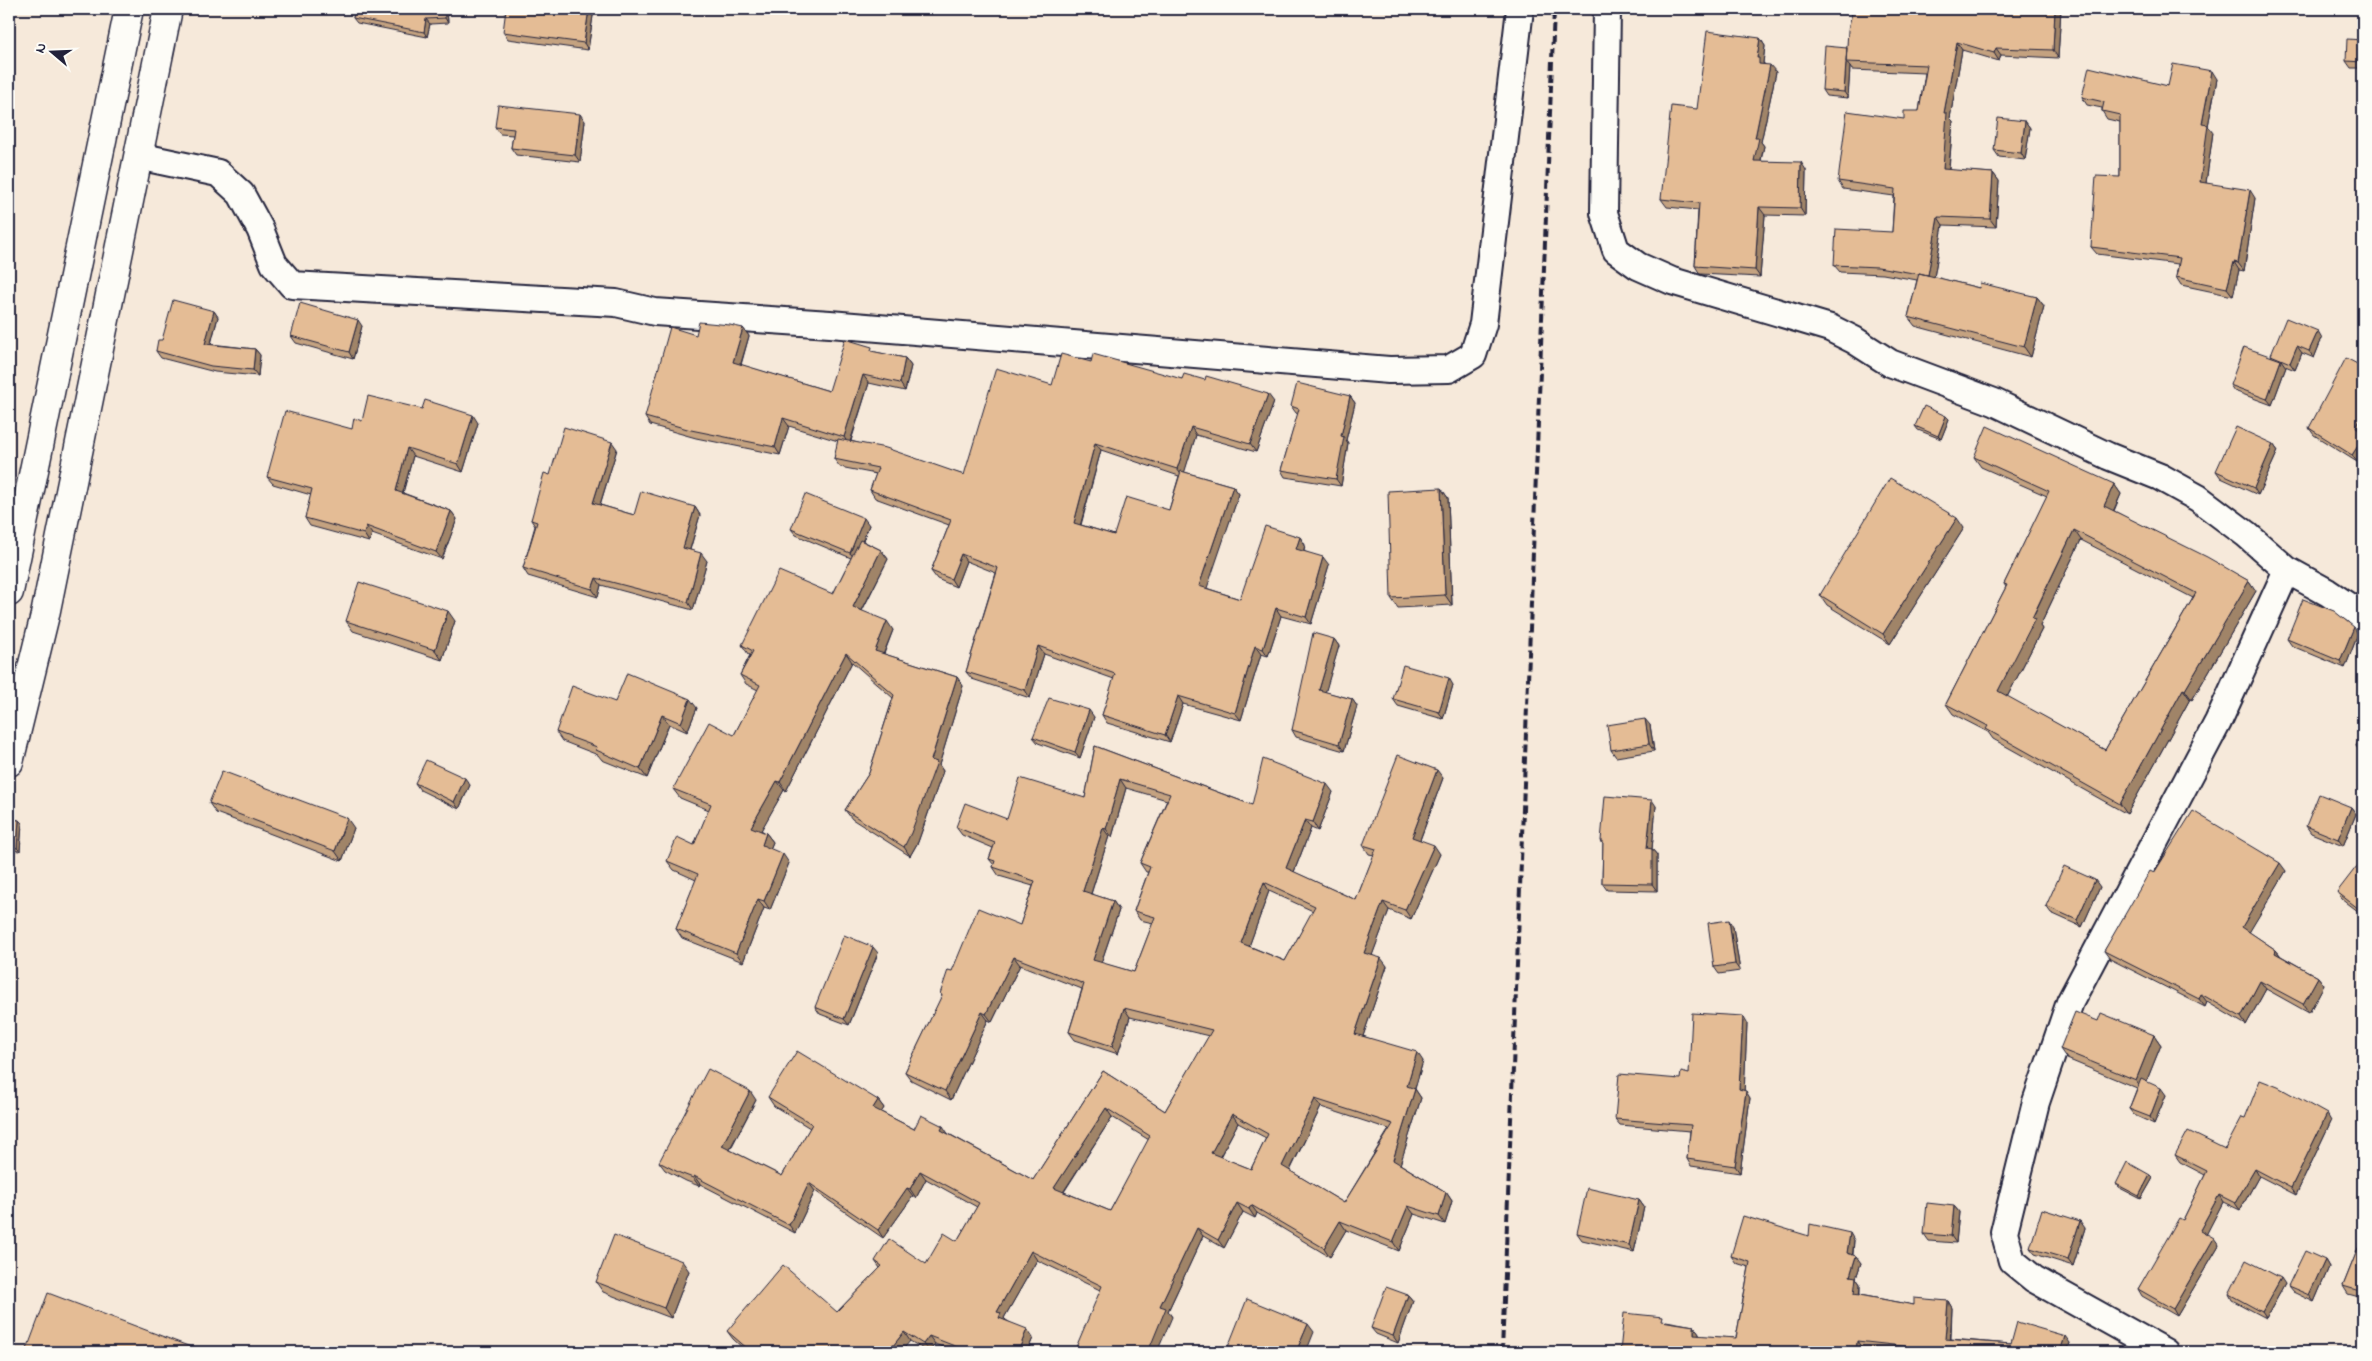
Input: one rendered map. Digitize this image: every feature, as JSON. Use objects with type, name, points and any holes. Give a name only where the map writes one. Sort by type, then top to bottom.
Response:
[{"type":"highway","points":[[9,592],[129,9]]},
{"type":"highway","points":[[9,762],[44,616],[168,9]]},
{"type":"street","points":[[138,156],[218,173],[241,194],[260,229],[274,264],[292,285],[616,303],[655,312],[830,324],[1389,370],[1449,368],[1473,355],[1483,324],[1520,9]]},
{"type":"street","points":[[1607,9],[1604,213],[1616,250],[1638,266],[1672,281],[1830,328],[1854,340],[1890,363],[1994,402],[2108,456],[2160,477],[2198,498],[2246,534],[2287,570],[2327,592],[2357,612],[2363,620]]},
{"type":"street","points":[[2166,1352],[2034,1279],[2012,1261],[2004,1232],[2036,1102],[2070,1002],[2218,722],[2287,570]]},
{"type":"building","points":[[355,9],[444,9],[445,18],[426,19],[424,32],[353,18]]},
{"type":"building","points":[[506,9],[589,9],[584,43],[503,32]]},
{"type":"building","points":[[1853,9],[2055,9],[2053,50],[1996,48],[1994,53],[1957,42],[1944,113],[1947,113],[1943,169],[1993,173],[1990,219],[1938,217],[1928,275],[1878,267],[1834,265],[1836,229],[1892,232],[1895,189],[1838,181],[1847,111],[1904,119],[1904,111],[1919,111],[1927,65],[1846,62],[1848,30]]},
{"type":"building","points":[[1707,31],[1760,38],[1757,58],[1759,58],[1759,64],[1770,65],[1755,138],[1759,138],[1754,161],[1801,162],[1800,208],[1759,207],[1755,270],[1695,266],[1699,203],[1661,199],[1671,106],[1697,109]]},
{"type":"building","points":[[2347,39],[2363,40],[2363,62],[2346,61]]},
{"type":"building","points":[[1825,46],[1847,48],[1844,92],[1822,90]]},
{"type":"building","points":[[2173,64],[2212,71],[2202,124],[2208,125],[2200,182],[2250,190],[2238,263],[2234,262],[2227,288],[2176,277],[2180,258],[2091,247],[2096,176],[2120,177],[2120,115],[2102,111],[2104,102],[2082,97],[2089,67],[2168,86]]},
{"type":"building","points":[[498,105],[580,114],[575,155],[511,148],[514,129],[495,127]]},
{"type":"building","points":[[1998,118],[2025,121],[2021,153],[1994,150]]},
{"type":"building","points":[[1919,273],[1979,288],[1980,283],[2037,297],[2024,347],[1908,317]]},
{"type":"building","points":[[173,300],[214,311],[205,344],[255,349],[253,370],[211,366],[156,351],[158,340],[162,340]]},
{"type":"building","points":[[300,303],[358,320],[349,352],[291,336]]},
{"type":"building","points":[[2286,318],[2318,331],[2309,351],[2297,346],[2290,363],[2271,355]]},
{"type":"building","points":[[699,322],[743,328],[733,362],[829,391],[845,339],[872,347],[871,351],[905,358],[900,383],[863,375],[844,437],[783,418],[775,447],[691,430],[645,417],[670,327],[696,335]]},
{"type":"building","points":[[2244,347],[2281,360],[2267,399],[2230,385]]},
{"type":"building","points":[[1061,354],[1091,362],[1093,354],[1182,379],[1184,374],[1205,380],[1206,376],[1268,394],[1250,444],[1191,427],[1177,469],[1095,443],[1074,523],[1114,535],[1126,497],[1169,510],[1181,471],[1233,486],[1199,586],[1240,599],[1265,526],[1300,537],[1296,549],[1323,557],[1306,617],[1276,608],[1263,649],[1255,646],[1235,713],[1178,696],[1165,735],[1102,715],[1115,674],[1038,646],[1025,690],[966,672],[998,568],[961,554],[951,579],[931,571],[951,520],[870,490],[878,468],[834,459],[838,439],[886,448],[964,475],[996,368],[1052,385]]},
{"type":"building","points":[[2346,358],[2363,367],[2363,412],[2356,427],[2363,431],[2363,438],[2352,455],[2309,428]]},
{"type":"building","points":[[1297,383],[1350,396],[1341,436],[1344,437],[1336,479],[1281,470],[1299,409],[1291,406]]},
{"type":"building","points":[[368,396],[422,409],[425,400],[473,415],[458,464],[407,448],[396,491],[451,511],[436,552],[366,526],[364,534],[305,518],[312,489],[267,477],[285,411],[352,429],[354,418],[362,421]]},
{"type":"building","points":[[1924,406],[1946,416],[1938,436],[1915,426]]},
{"type":"building","points":[[1987,426],[2114,484],[2104,506],[2207,557],[2249,581],[2185,690],[2183,689],[2120,804],[1986,729],[1988,726],[1946,704],[2007,585],[2004,584],[2049,491],[1974,457]],"holes":[[[2074,530],[2196,593],[2105,750],[1998,691],[2035,619],[2032,618]]]},
{"type":"building","points":[[564,427],[612,442],[593,503],[634,515],[641,491],[695,507],[683,548],[701,553],[688,602],[596,578],[592,589],[523,568],[537,522],[531,520],[544,473],[550,475]]},
{"type":"building","points":[[2236,427],[2273,444],[2254,488],[2216,471]]},
{"type":"building","points":[[1890,478],[1957,518],[1883,634],[1820,595]]},
{"type":"building","points":[[1441,488],[1445,595],[1391,598],[1388,491]]},
{"type":"building","points":[[805,494],[864,518],[850,553],[791,529]]},
{"type":"building","points":[[860,540],[881,550],[853,607],[887,621],[875,651],[957,677],[931,760],[937,762],[904,847],[845,810],[869,773],[894,695],[846,653],[780,782],[777,781],[751,827],[766,833],[762,845],[783,854],[764,901],[758,899],[736,953],[676,929],[698,874],[667,861],[677,837],[694,845],[711,804],[673,789],[709,722],[734,735],[760,685],[740,675],[753,651],[742,645],[779,571],[833,594]]},
{"type":"building","points":[[359,582],[448,611],[435,650],[346,621]]},
{"type":"building","points":[[2303,599],[2334,611],[2354,627],[2340,661],[2287,639]]},
{"type":"building","points":[[1313,633],[1334,639],[1319,690],[1352,699],[1339,744],[1292,730]]},
{"type":"building","points":[[1403,665],[1449,678],[1439,712],[1393,699]]},
{"type":"building","points":[[627,673],[690,699],[681,723],[662,715],[640,769],[596,750],[597,747],[556,732],[572,686],[615,702]]},
{"type":"building","points":[[1049,698],[1089,710],[1075,752],[1033,737]]},
{"type":"building","points":[[1645,719],[1649,744],[1611,750],[1607,725]]},
{"type":"building","points":[[2363,733],[2363,750],[2356,746]]},
{"type":"building","points":[[1095,746],[1252,805],[1263,759],[1327,784],[1313,822],[1305,820],[1286,868],[1356,900],[1376,849],[1363,845],[1398,755],[1437,770],[1412,837],[1434,845],[1405,910],[1383,902],[1364,953],[1381,958],[1355,1034],[1417,1052],[1407,1086],[1415,1089],[1393,1160],[1446,1192],[1439,1216],[1408,1206],[1393,1242],[1340,1221],[1324,1248],[1251,1205],[1249,1209],[1237,1203],[1218,1240],[1197,1228],[1160,1306],[1166,1308],[1148,1352],[1074,1352],[1102,1286],[1031,1251],[997,1312],[1001,1313],[999,1318],[1027,1329],[1018,1352],[970,1352],[929,1336],[923,1344],[904,1332],[888,1352],[745,1352],[748,1349],[727,1331],[783,1265],[837,1312],[882,1266],[875,1261],[889,1239],[926,1264],[944,1233],[957,1241],[979,1203],[920,1171],[910,1189],[907,1188],[878,1230],[809,1183],[789,1225],[694,1176],[693,1178],[680,1173],[659,1162],[708,1069],[750,1091],[722,1146],[782,1176],[812,1124],[768,1097],[797,1051],[878,1100],[873,1108],[914,1129],[921,1115],[943,1126],[941,1130],[1033,1180],[1103,1071],[1165,1111],[1212,1030],[1124,1008],[1112,1046],[1069,1032],[1084,984],[1014,957],[986,1014],[982,1012],[945,1091],[905,1072],[942,995],[940,994],[948,970],[952,971],[978,908],[1020,925],[1035,881],[993,867],[995,861],[989,859],[995,843],[956,827],[965,803],[1007,819],[1020,778],[1085,798]],"holes":[[[1120,779],[1170,794],[1140,863],[1150,867],[1134,911],[1155,917],[1134,972],[1093,960],[1113,901],[1083,891],[1103,828],[1106,829]],[[1264,882],[1315,906],[1285,961],[1241,943]],[[1315,1099],[1393,1124],[1344,1203],[1282,1166]],[[1106,1108],[1150,1136],[1110,1211],[1054,1188]],[[1232,1114],[1268,1134],[1251,1169],[1211,1153]]]},
{"type":"building","points":[[426,760],[465,778],[454,802],[415,783]]},
{"type":"building","points":[[222,771],[347,818],[335,851],[209,803]]},
{"type":"building","points":[[2319,794],[2351,807],[2338,839],[2306,826]]},
{"type":"building","points":[[1605,796],[1652,800],[1647,848],[1652,849],[1652,884],[1602,883],[1603,841],[1601,841]]},
{"type":"building","points":[[2193,811],[2280,863],[2242,927],[2276,950],[2275,953],[2318,977],[2303,1004],[2260,981],[2241,1017],[2201,994],[2199,999],[2104,951],[2150,871],[2154,873]]},
{"type":"building","points":[[9,819],[19,820],[17,848],[9,847]]},
{"type":"building","points":[[2064,866],[2095,880],[2077,920],[2046,906]]},
{"type":"building","points":[[2357,866],[2363,871],[2363,912],[2337,892]]},
{"type":"building","points":[[1729,920],[1735,964],[1714,967],[1708,923]]},
{"type":"building","points":[[844,935],[873,947],[844,1019],[815,1007]]},
{"type":"building","points":[[2075,1012],[2098,1021],[2101,1013],[2154,1035],[2136,1080],[2060,1049]]},
{"type":"building","points":[[1692,1013],[1743,1016],[1739,1089],[1746,1091],[1735,1166],[1687,1159],[1691,1125],[1615,1119],[1619,1074],[1680,1079],[1681,1072],[1689,1074]]},
{"type":"building","points":[[2141,1079],[2161,1088],[2150,1117],[2129,1109]]},
{"type":"building","points":[[2260,1080],[2278,1087],[2327,1114],[2291,1188],[2255,1169],[2235,1203],[2219,1195],[2200,1230],[2214,1238],[2173,1309],[2138,1289],[2179,1218],[2183,1220],[2207,1171],[2175,1155],[2188,1131],[2225,1149],[2242,1117],[2245,1118]]},
{"type":"building","points":[[2127,1162],[2150,1175],[2139,1196],[2116,1184]]},
{"type":"building","points":[[1587,1188],[1639,1200],[1629,1245],[1577,1233]]},
{"type":"building","points":[[1927,1203],[1954,1206],[1951,1236],[1924,1234]]},
{"type":"building","points":[[2042,1209],[2080,1221],[2068,1259],[2030,1248]]},
{"type":"building","points":[[1743,1216],[1809,1236],[1810,1224],[1850,1233],[1847,1253],[1856,1256],[1850,1276],[1856,1277],[1854,1294],[1914,1305],[1914,1298],[1948,1301],[1945,1339],[2011,1344],[2017,1322],[2065,1336],[2060,1352],[1910,1352],[1911,1347],[1857,1341],[1856,1352],[1620,1352],[1624,1313],[1663,1317],[1662,1321],[1694,1326],[1694,1335],[1736,1338],[1750,1262],[1731,1256]]},
{"type":"building","points":[[614,1235],[682,1261],[664,1308],[596,1282]]},
{"type":"building","points":[[2363,1236],[2363,1292],[2343,1286]]},
{"type":"building","points":[[2305,1251],[2325,1260],[2309,1295],[2288,1286]]},
{"type":"building","points":[[2246,1260],[2281,1278],[2262,1312],[2229,1294]]},
{"type":"building","points":[[1386,1287],[1408,1295],[1393,1336],[1371,1328]]},
{"type":"building","points":[[48,1293],[204,1352],[26,1352]]},
{"type":"building","points":[[1247,1299],[1308,1324],[1296,1352],[1226,1352]]},
{"type":"railway","points":[[1502,1352],[1554,9]]}]
